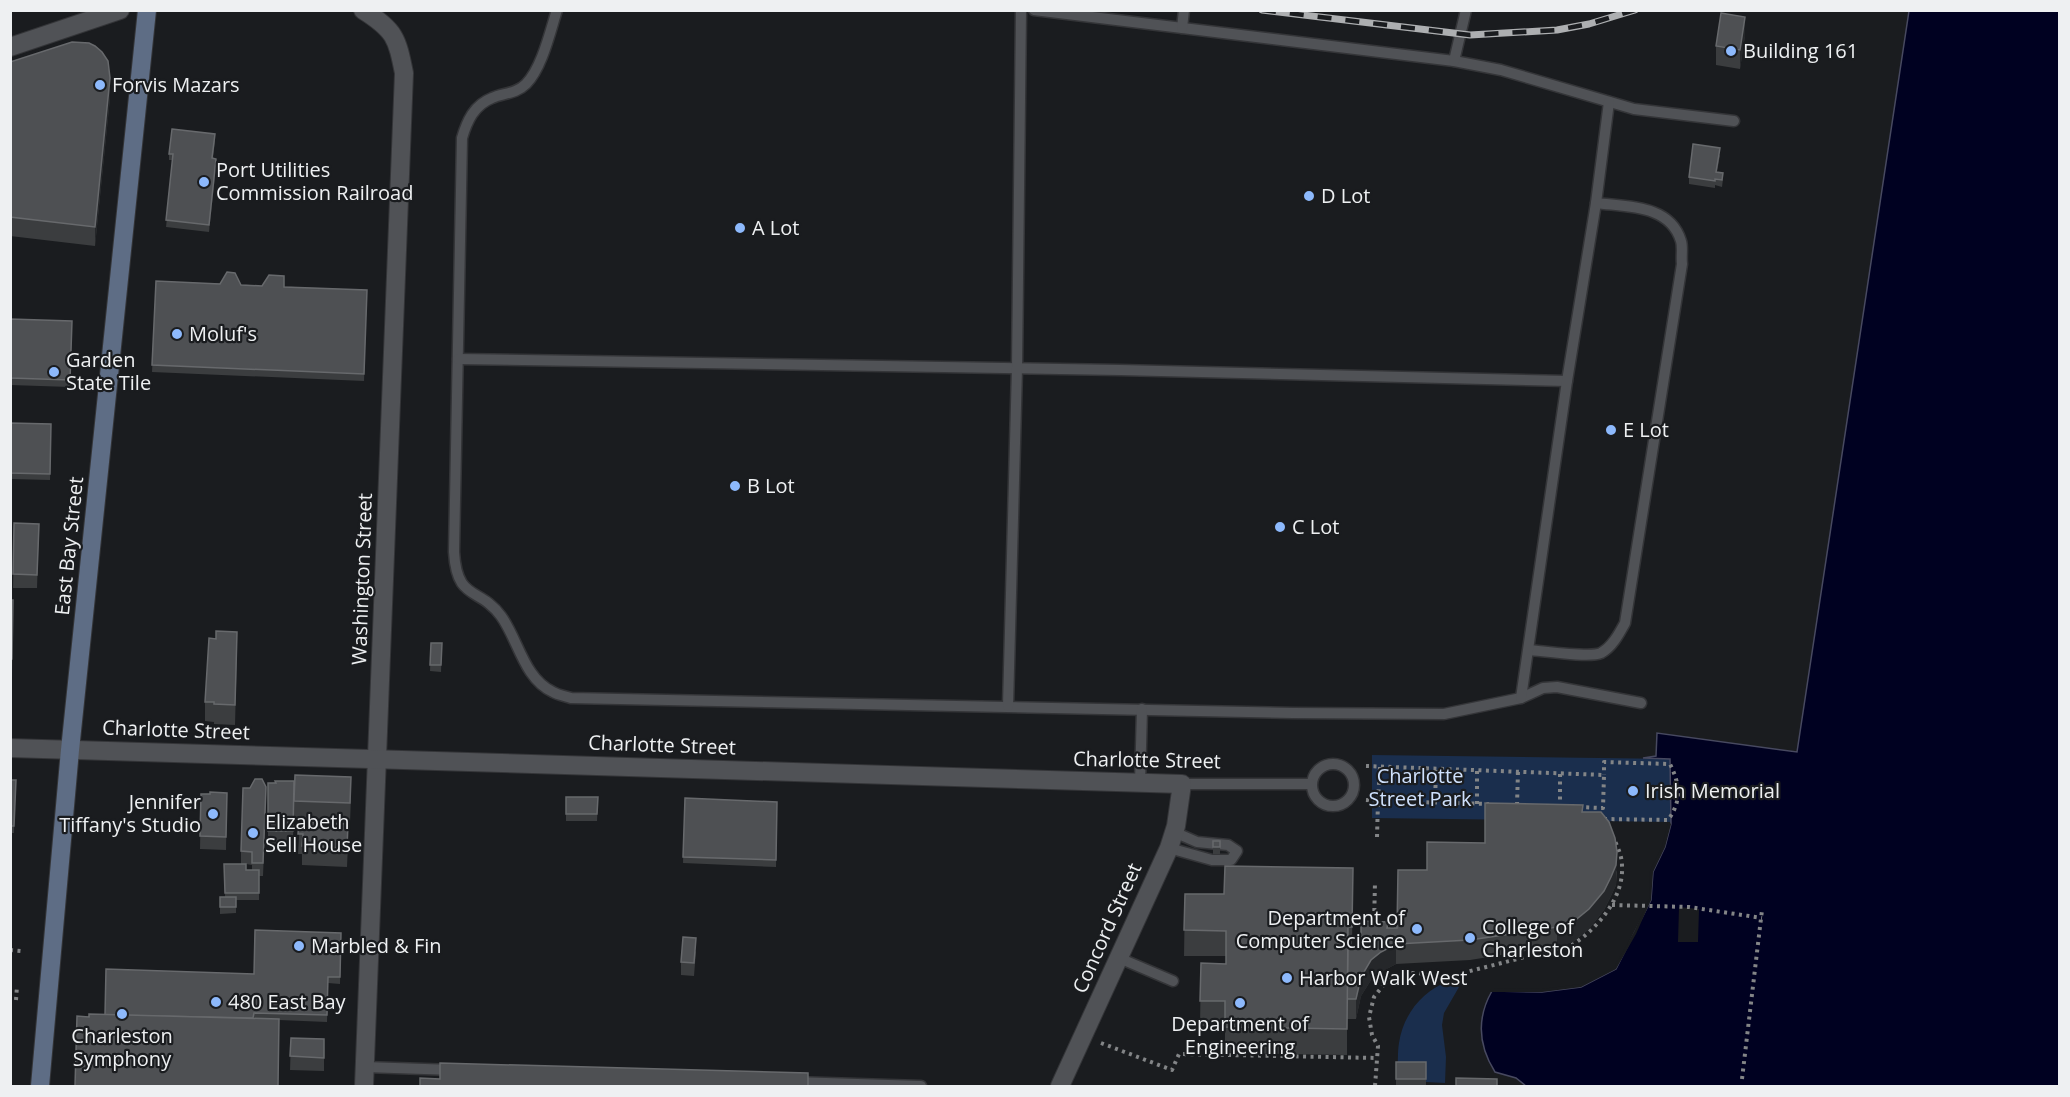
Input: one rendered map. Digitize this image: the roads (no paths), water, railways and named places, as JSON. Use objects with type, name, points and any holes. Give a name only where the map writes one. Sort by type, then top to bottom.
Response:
[{"type":"main road","name":"East Bay Street","points":[[40,1086],[70,750],[147,10]]},
{"type":"street","points":[[10,47],[120,10]]},
{"type":"street","name":"Washington Street","points":[[363,10],[380,21],[398,41],[404,74],[364,1086]]},
{"type":"street","name":"Charlotte Street","points":[[10,748],[1182,784]]},
{"type":"street","name":"Concord Street","points":[[1060,1086],[1171,840],[1176,826],[1182,784]]},
{"type":"lane","points":[[1008,706],[1017,368],[1021,10]]},
{"type":"lane","points":[[1034,10],[1454,62],[1501,70],[1634,109],[1734,121]]},
{"type":"lane","points":[[1182,28],[1184,10]]},
{"type":"lane","points":[[1454,62],[1466,10]]},
{"type":"lane","points":[[556,11],[538,67],[528,82],[511,93],[491,98],[479,106],[466,122],[462,138],[455,570],[463,587],[493,606],[502,617],[530,671],[551,692],[571,698],[1444,714],[1521,698],[1544,688],[1557,687],[1641,703]]},
{"type":"lane","points":[[1521,698],[1567,381],[1596,204],[1609,102]]},
{"type":"lane","points":[[1529,650],[1599,654],[1614,642],[1625,623],[1682,264],[1681,241],[1673,227],[1659,214],[1647,209],[1596,204]]},
{"type":"lane","points":[[458,359],[1017,368],[1567,381]]},
{"type":"lane","points":[[1140,783],[1142,709]]},
{"type":"lane","points":[[1333,764],[1341,765],[1348,770],[1354,785],[1352,794],[1347,800],[1340,805],[1332,806],[1317,799],[1311,784],[1318,769],[1333,764]]},
{"type":"lane","name":"Charlotte Street","points":[[1182,784],[1311,784]]},
{"type":"lane","points":[[1171,840],[1228,845],[1237,851],[1231,860],[1212,860],[1171,840]]},
{"type":"lane","points":[[1119,958],[1173,981]]},
{"type":"lane","points":[[365,1067],[466,1070]]},
{"type":"lane","points":[[778,1081],[921,1086]]},
{"type":"railway","points":[[1262,10],[1470,35],[1557,30],[1589,24],[1635,10]]},
{"type":"place","name":"Building 161","points":[[1731,51]]},
{"type":"place","name":"Forvis Mazars","points":[[100,85]]},
{"type":"place","name":"Port Utilities Commission Railroad","points":[[204,182]]},
{"type":"place","name":"D Lot","points":[[1309,196]]},
{"type":"place","name":"A Lot","points":[[740,228]]},
{"type":"place","name":"Moluf's","points":[[177,334]]},
{"type":"place","name":"Garden State Tile","points":[[54,372]]},
{"type":"place","name":"E Lot","points":[[1611,430]]},
{"type":"place","name":"B Lot","points":[[735,486]]},
{"type":"place","name":"C Lot","points":[[1280,527]]},
{"type":"place","name":"Irish Memorial","points":[[1633,791]]},
{"type":"place","name":"Jennifer Tiffany's Studio","points":[[213,814]]},
{"type":"place","name":"Elizabeth Sell House","points":[[253,833]]},
{"type":"place","name":"Department of Computer Science","points":[[1417,929]]},
{"type":"place","name":"College of Charleston","points":[[1470,938]]},
{"type":"place","name":"Marbled & Fin","points":[[299,946]]},
{"type":"place","name":"Harbor Walk West","points":[[1287,978]]},
{"type":"place","name":"480 East Bay","points":[[216,1002]]},
{"type":"place","name":"Department of Engineering","points":[[1240,1003]]},
{"type":"place","name":"Charleston Symphony","points":[[122,1014]]},
{"type":"park label","name":"Charlotte Street Park","points":[[1420,788]]}]
